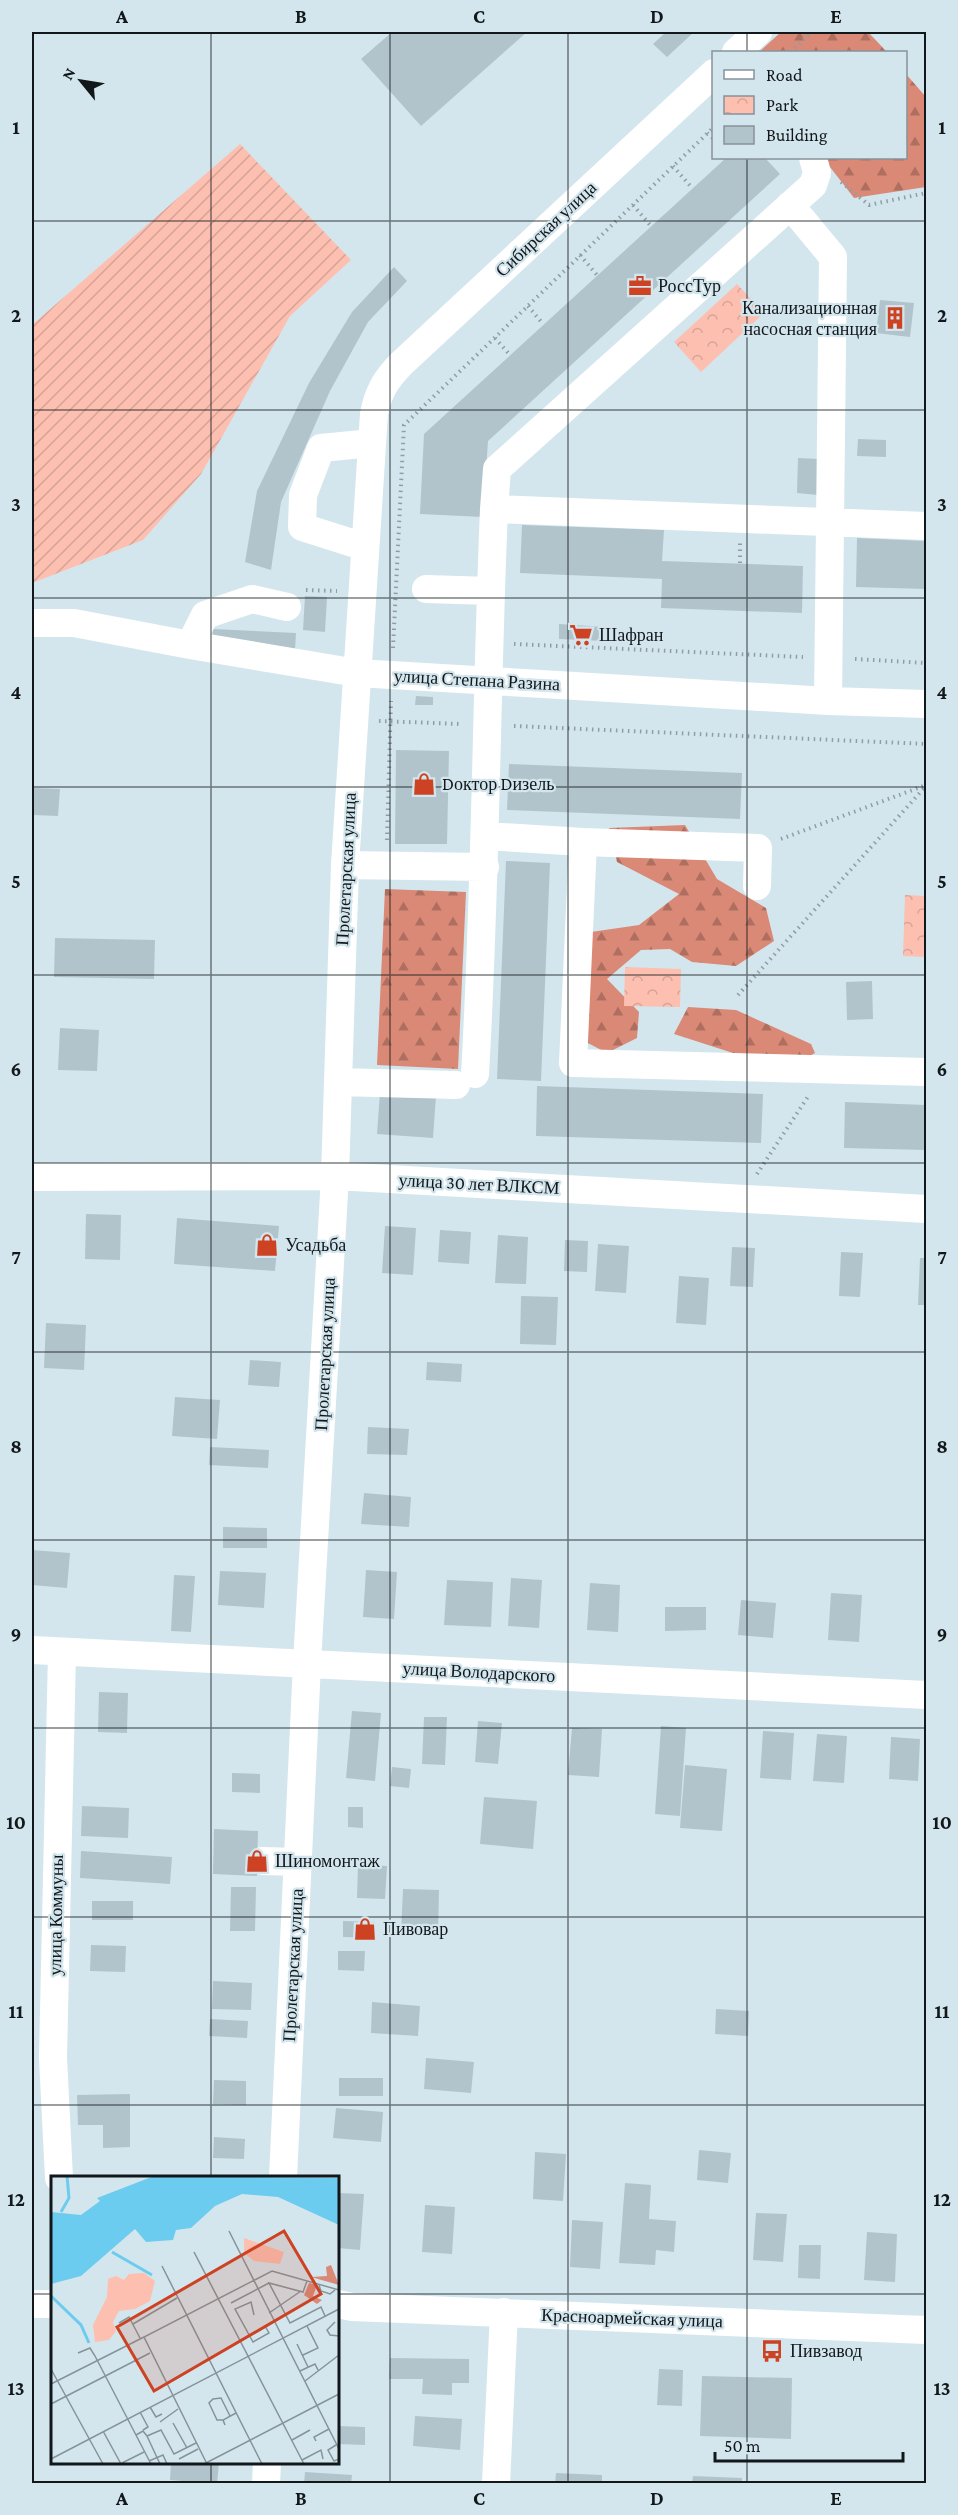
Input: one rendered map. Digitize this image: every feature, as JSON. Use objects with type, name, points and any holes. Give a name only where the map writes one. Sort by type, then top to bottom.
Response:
[{"type":"street","points":[[737,51],[758,32]]},
{"type":"street","name":"Сибирская улица","points":[[381,388],[402,363],[712,75]]},
{"type":"street","points":[[338,1082],[466,1080],[485,867],[488,643],[497,469],[813,185],[817,172],[813,159]]},
{"type":"street","points":[[790,205],[833,257],[828,701]]},
{"type":"street","name":"Пролетарская улица","points":[[283,2176],[307,1663],[334,1176],[345,865],[374,414],[381,388]]},
{"type":"street","points":[[365,547],[302,527],[303,495],[321,448],[372,443]]},
{"type":"street","points":[[494,508],[927,526]]},
{"type":"street","points":[[426,589],[491,591]]},
{"type":"street","points":[[190,645],[205,615],[252,599],[287,607]]},
{"type":"street","name":"улица Степана Разина","points":[[32,623],[74,623],[357,673],[828,701],[927,704]]},
{"type":"street","points":[[486,836],[758,848],[757,886]]},
{"type":"street","points":[[583,842],[573,1063],[927,1072]]},
{"type":"street","points":[[345,865],[485,867]]},
{"type":"street","name":"улица 30 лет ВЛКСМ","points":[[32,1177],[334,1176],[927,1209]]},
{"type":"street","name":"улица Володарского","points":[[32,1650],[927,1695]]},
{"type":"street","name":"улица Коммуны","points":[[59,2176],[53,2058],[62,1652]]},
{"type":"street","points":[[262,1861],[298,1862]]},
{"type":"street","points":[[32,2304],[51,2304]]},
{"type":"street","name":"Красноармейская улица","points":[[339,2304],[352,2307],[927,2330]]},
{"type":"street","points":[[496,2484],[504,2312]]},
{"type":"street","points":[[266,2484],[267,2464]]},
{"type":"path","points":[[791,51],[812,32]]},
{"type":"path","points":[[386,866],[391,675],[404,425],[712,129]]},
{"type":"path","points":[[707,133],[712,137]]},
{"type":"path","points":[[814,159],[869,205],[927,193]]},
{"type":"path","points":[[673,166],[692,188]]},
{"type":"path","points":[[633,205],[651,226]]},
{"type":"path","points":[[580,255],[597,275]]},
{"type":"path","points":[[528,306],[543,324]]},
{"type":"path","points":[[495,338],[510,355]]},
{"type":"path","points":[[287,607],[299,589],[362,592]]},
{"type":"path","points":[[488,643],[927,663]]},
{"type":"path","points":[[354,719],[927,744]]},
{"type":"path","points":[[758,848],[927,785]]},
{"type":"path","points":[[738,995],[927,785]]},
{"type":"path","points":[[741,1199],[825,1069]]},
{"type":"green space","points":[[781,32],[868,32],[886,51],[760,51]]},
{"type":"green space","points":[[907,75],[926,97],[926,187],[854,198],[824,159],[907,159]]},
{"type":"green space","points":[[240,144],[351,260],[290,316],[201,474],[143,540],[32,583],[32,325]]},
{"type":"green space","points":[[737,284],[764,313],[701,372],[674,342]]},
{"type":"green space","points":[[685,825],[717,879],[766,908],[774,941],[736,966],[692,962],[670,949],[641,950],[607,979],[639,1012],[637,1038],[607,1053],[584,1041],[591,932],[639,925],[679,894],[617,862],[609,828]]},
{"type":"green space","points":[[385,889],[466,892],[458,1069],[377,1065]]},
{"type":"green space","points":[[905,895],[926,896],[926,957],[903,956]]},
{"type":"green space","points":[[625,967],[681,969],[680,1007],[624,1006]]},
{"type":"green space","points":[[688,1007],[736,1010],[811,1044],[815,1053],[795,1064],[736,1054],[674,1034]]},
{"type":"building","points":[[392,32],[527,32],[421,126],[361,59]]},
{"type":"building","points":[[666,32],[694,32],[667,57],[653,44]]},
{"type":"building","points":[[725,159],[766,159],[780,174],[488,441],[483,517],[420,514],[424,434]]},
{"type":"building","points":[[394,267],[407,281],[368,322],[330,391],[281,502],[271,570],[245,562],[257,491],[309,383],[352,312]]},
{"type":"building","name":"Канализационная насосная станция","points":[[880,300],[914,303],[910,337],[876,333]]},
{"type":"building","points":[[858,439],[886,440],[886,457],[857,456]]},
{"type":"building","points":[[798,458],[819,459],[818,495],[797,493]]},
{"type":"building","points":[[522,525],[664,530],[662,561],[803,566],[802,613],[661,608],[662,579],[520,573]]},
{"type":"building","points":[[857,538],[926,541],[926,589],[856,587]]},
{"type":"building","points":[[305,596],[327,597],[325,632],[303,630]]},
{"type":"building","points":[[559,624],[605,627],[605,641],[559,639]]},
{"type":"building","points":[[213,629],[296,633],[295,650],[212,646]]},
{"type":"building","points":[[416,696],[433,697],[433,705],[415,705]]},
{"type":"building","points":[[396,750],[449,751],[447,844],[395,844]]},
{"type":"building","points":[[509,764],[742,773],[740,819],[507,810]]},
{"type":"building","points":[[34,788],[60,789],[58,816],[33,815]]},
{"type":"building","points":[[506,861],[550,863],[541,1081],[497,1079]]},
{"type":"building","points":[[55,938],[155,940],[154,979],[54,977]]},
{"type":"building","points":[[872,981],[873,1019],[847,1020],[846,982]]},
{"type":"building","points":[[60,1028],[99,1030],[97,1071],[58,1070]]},
{"type":"building","points":[[537,1086],[763,1094],[761,1143],[536,1136]]},
{"type":"building","points":[[380,1092],[436,1096],[433,1138],[377,1134]]},
{"type":"building","points":[[845,1102],[926,1105],[926,1150],[844,1148]]},
{"type":"building","points":[[86,1214],[121,1215],[120,1260],[85,1259]]},
{"type":"building","points":[[177,1218],[279,1226],[275,1271],[174,1264]]},
{"type":"building","points":[[385,1226],[416,1228],[413,1275],[382,1273]]},
{"type":"building","points":[[440,1230],[471,1232],[469,1264],[438,1262]]},
{"type":"building","points":[[498,1235],[528,1237],[526,1284],[495,1283]]},
{"type":"building","points":[[565,1240],[588,1241],[587,1272],[564,1271]]},
{"type":"building","points":[[598,1244],[629,1246],[626,1293],[595,1291]]},
{"type":"building","points":[[732,1247],[755,1248],[753,1287],[730,1286]]},
{"type":"building","points":[[841,1252],[863,1253],[860,1297],[839,1296]]},
{"type":"building","points":[[920,1258],[926,1258],[926,1305],[918,1305]]},
{"type":"building","points":[[679,1276],[709,1278],[706,1325],[676,1323]]},
{"type":"building","points":[[521,1296],[558,1297],[556,1345],[520,1344]]},
{"type":"building","points":[[46,1323],[86,1325],[84,1370],[44,1368]]},
{"type":"building","points":[[250,1360],[281,1362],[279,1387],[248,1385]]},
{"type":"building","points":[[427,1362],[462,1364],[461,1382],[426,1380]]},
{"type":"building","points":[[175,1397],[220,1400],[217,1439],[172,1436]]},
{"type":"building","points":[[368,1427],[409,1429],[407,1455],[367,1454]]},
{"type":"building","points":[[210,1447],[269,1450],[268,1468],[209,1465]]},
{"type":"building","points":[[364,1493],[411,1497],[409,1527],[361,1524]]},
{"type":"building","points":[[223,1527],[267,1528],[267,1548],[223,1548]]},
{"type":"building","points":[[32,1550],[70,1553],[67,1588],[32,1585]]},
{"type":"building","points":[[366,1570],[397,1572],[394,1619],[363,1617]]},
{"type":"building","points":[[220,1571],[266,1573],[264,1608],[218,1605]]},
{"type":"building","points":[[174,1575],[195,1576],[191,1632],[171,1631]]},
{"type":"building","points":[[511,1578],[542,1580],[539,1628],[508,1626]]},
{"type":"building","points":[[447,1580],[493,1582],[491,1627],[444,1625]]},
{"type":"building","points":[[590,1583],[620,1585],[618,1632],[587,1630]]},
{"type":"building","points":[[831,1593],[862,1595],[859,1642],[828,1640]]},
{"type":"building","points":[[741,1600],[776,1603],[773,1638],[738,1635]]},
{"type":"building","points":[[665,1607],[706,1607],[706,1630],[665,1631]]},
{"type":"building","points":[[99,1692],[128,1693],[127,1733],[98,1732]]},
{"type":"building","points":[[352,1711],[381,1713],[375,1781],[346,1778]]},
{"type":"building","points":[[424,1717],[447,1717],[445,1765],[422,1764]]},
{"type":"building","points":[[478,1721],[502,1723],[498,1764],[475,1762]]},
{"type":"building","points":[[661,1726],[686,1728],[680,1816],[655,1814]]},
{"type":"building","points":[[572,1728],[602,1729],[599,1777],[568,1775]]},
{"type":"building","points":[[763,1731],[794,1733],[791,1780],[760,1778]]},
{"type":"building","points":[[817,1734],[847,1736],[844,1783],[813,1781]]},
{"type":"building","points":[[891,1737],[920,1739],[918,1781],[889,1779]]},
{"type":"building","points":[[685,1765],[727,1769],[722,1831],[680,1828]]},
{"type":"building","points":[[392,1767],[411,1769],[409,1788],[390,1786]]},
{"type":"building","points":[[232,1773],[260,1774],[260,1793],[232,1792]]},
{"type":"building","points":[[484,1797],[537,1801],[533,1849],[480,1844]]},
{"type":"building","points":[[82,1806],[129,1808],[128,1838],[81,1836]]},
{"type":"building","points":[[348,1807],[363,1807],[363,1828],[348,1827]]},
{"type":"building","points":[[214,1829],[258,1831],[257,1876],[213,1874]]},
{"type":"building","points":[[81,1851],[172,1857],[170,1884],[80,1878]]},
{"type":"building","points":[[358,1864],[387,1866],[385,1899],[357,1898]]},
{"type":"building","points":[[231,1887],[256,1887],[255,1931],[230,1931]]},
{"type":"building","points":[[403,1889],[439,1890],[438,1934],[401,1932]]},
{"type":"building","points":[[92,1901],[133,1901],[133,1920],[92,1920]]},
{"type":"building","points":[[343,1921],[375,1922],[375,1938],[343,1937]]},
{"type":"building","points":[[91,1945],[126,1946],[125,1972],[90,1971]]},
{"type":"building","points":[[338,1951],[365,1951],[364,1971],[338,1970]]},
{"type":"building","points":[[213,1981],[252,1983],[251,2010],[212,2009]]},
{"type":"building","points":[[372,2002],[420,2006],[418,2036],[371,2033]]},
{"type":"building","points":[[716,2009],[749,2011],[748,2036],[715,2034]]},
{"type":"building","points":[[210,2019],[248,2021],[247,2038],[209,2036]]},
{"type":"building","points":[[426,2058],[474,2062],[471,2093],[424,2089]]},
{"type":"building","points":[[339,2078],[383,2078],[383,2096],[339,2096]]},
{"type":"building","points":[[214,2080],[246,2081],[246,2105],[213,2104]]},
{"type":"building","points":[[130,2094],[130,2147],[103,2148],[103,2125],[78,2125],[77,2095]]},
{"type":"building","points":[[336,2108],[383,2112],[381,2142],[333,2138]]},
{"type":"building","points":[[214,2137],[245,2139],[244,2159],[213,2158]]},
{"type":"building","points":[[699,2150],[731,2153],[728,2183],[697,2180]]},
{"type":"building","points":[[535,2152],[566,2154],[563,2201],[533,2199]]},
{"type":"building","points":[[625,2183],[651,2185],[649,2219],[676,2221],[674,2252],[656,2250],[655,2265],[619,2263]]},
{"type":"building","points":[[339,2193],[364,2194],[360,2250],[339,2248]]},
{"type":"building","points":[[425,2205],[455,2207],[452,2254],[422,2252]]},
{"type":"building","points":[[756,2213],[787,2214],[783,2262],[753,2260]]},
{"type":"building","points":[[572,2220],[603,2222],[600,2269],[570,2267]]},
{"type":"building","points":[[867,2232],[897,2234],[895,2282],[864,2280]]},
{"type":"building","points":[[799,2245],[821,2245],[820,2279],[798,2278]]},
{"type":"building","points":[[390,2358],[469,2359],[469,2383],[452,2383],[452,2395],[422,2394],[423,2379],[389,2379]]},
{"type":"building","points":[[659,2369],[683,2370],[682,2406],[657,2405]]},
{"type":"building","points":[[702,2376],[792,2378],[791,2439],[700,2436]]},
{"type":"building","points":[[415,2416],[462,2419],[460,2450],[413,2446]]},
{"type":"building","points":[[339,2426],[365,2427],[365,2445],[339,2444]]},
{"type":"building","points":[[171,2464],[219,2464],[217,2484],[170,2480]]},
{"type":"building","points":[[305,2472],[352,2475],[351,2484],[304,2484]]},
{"type":"building","points":[[556,2473],[602,2475],[602,2484],[555,2484]]},
{"type":"building","points":[[693,2476],[742,2478],[742,2484],[692,2484]]},
{"type":"place","name":"РоссТур","points":[[640,286]]},
{"type":"place","name":"Канализационная насосная станция","points":[[895,318]]},
{"type":"place","name":"Шафран","points":[[581,635]]},
{"type":"place","name":"Dоктор Dизель","points":[[424,784]]},
{"type":"place","name":"Усадьба","points":[[267,1245]]},
{"type":"place","name":"Шиномонтаж","points":[[257,1861]]},
{"type":"place","name":"Пивовар","points":[[365,1929]]},
{"type":"place","name":"Пивзавод","points":[[772,2351]]}]
